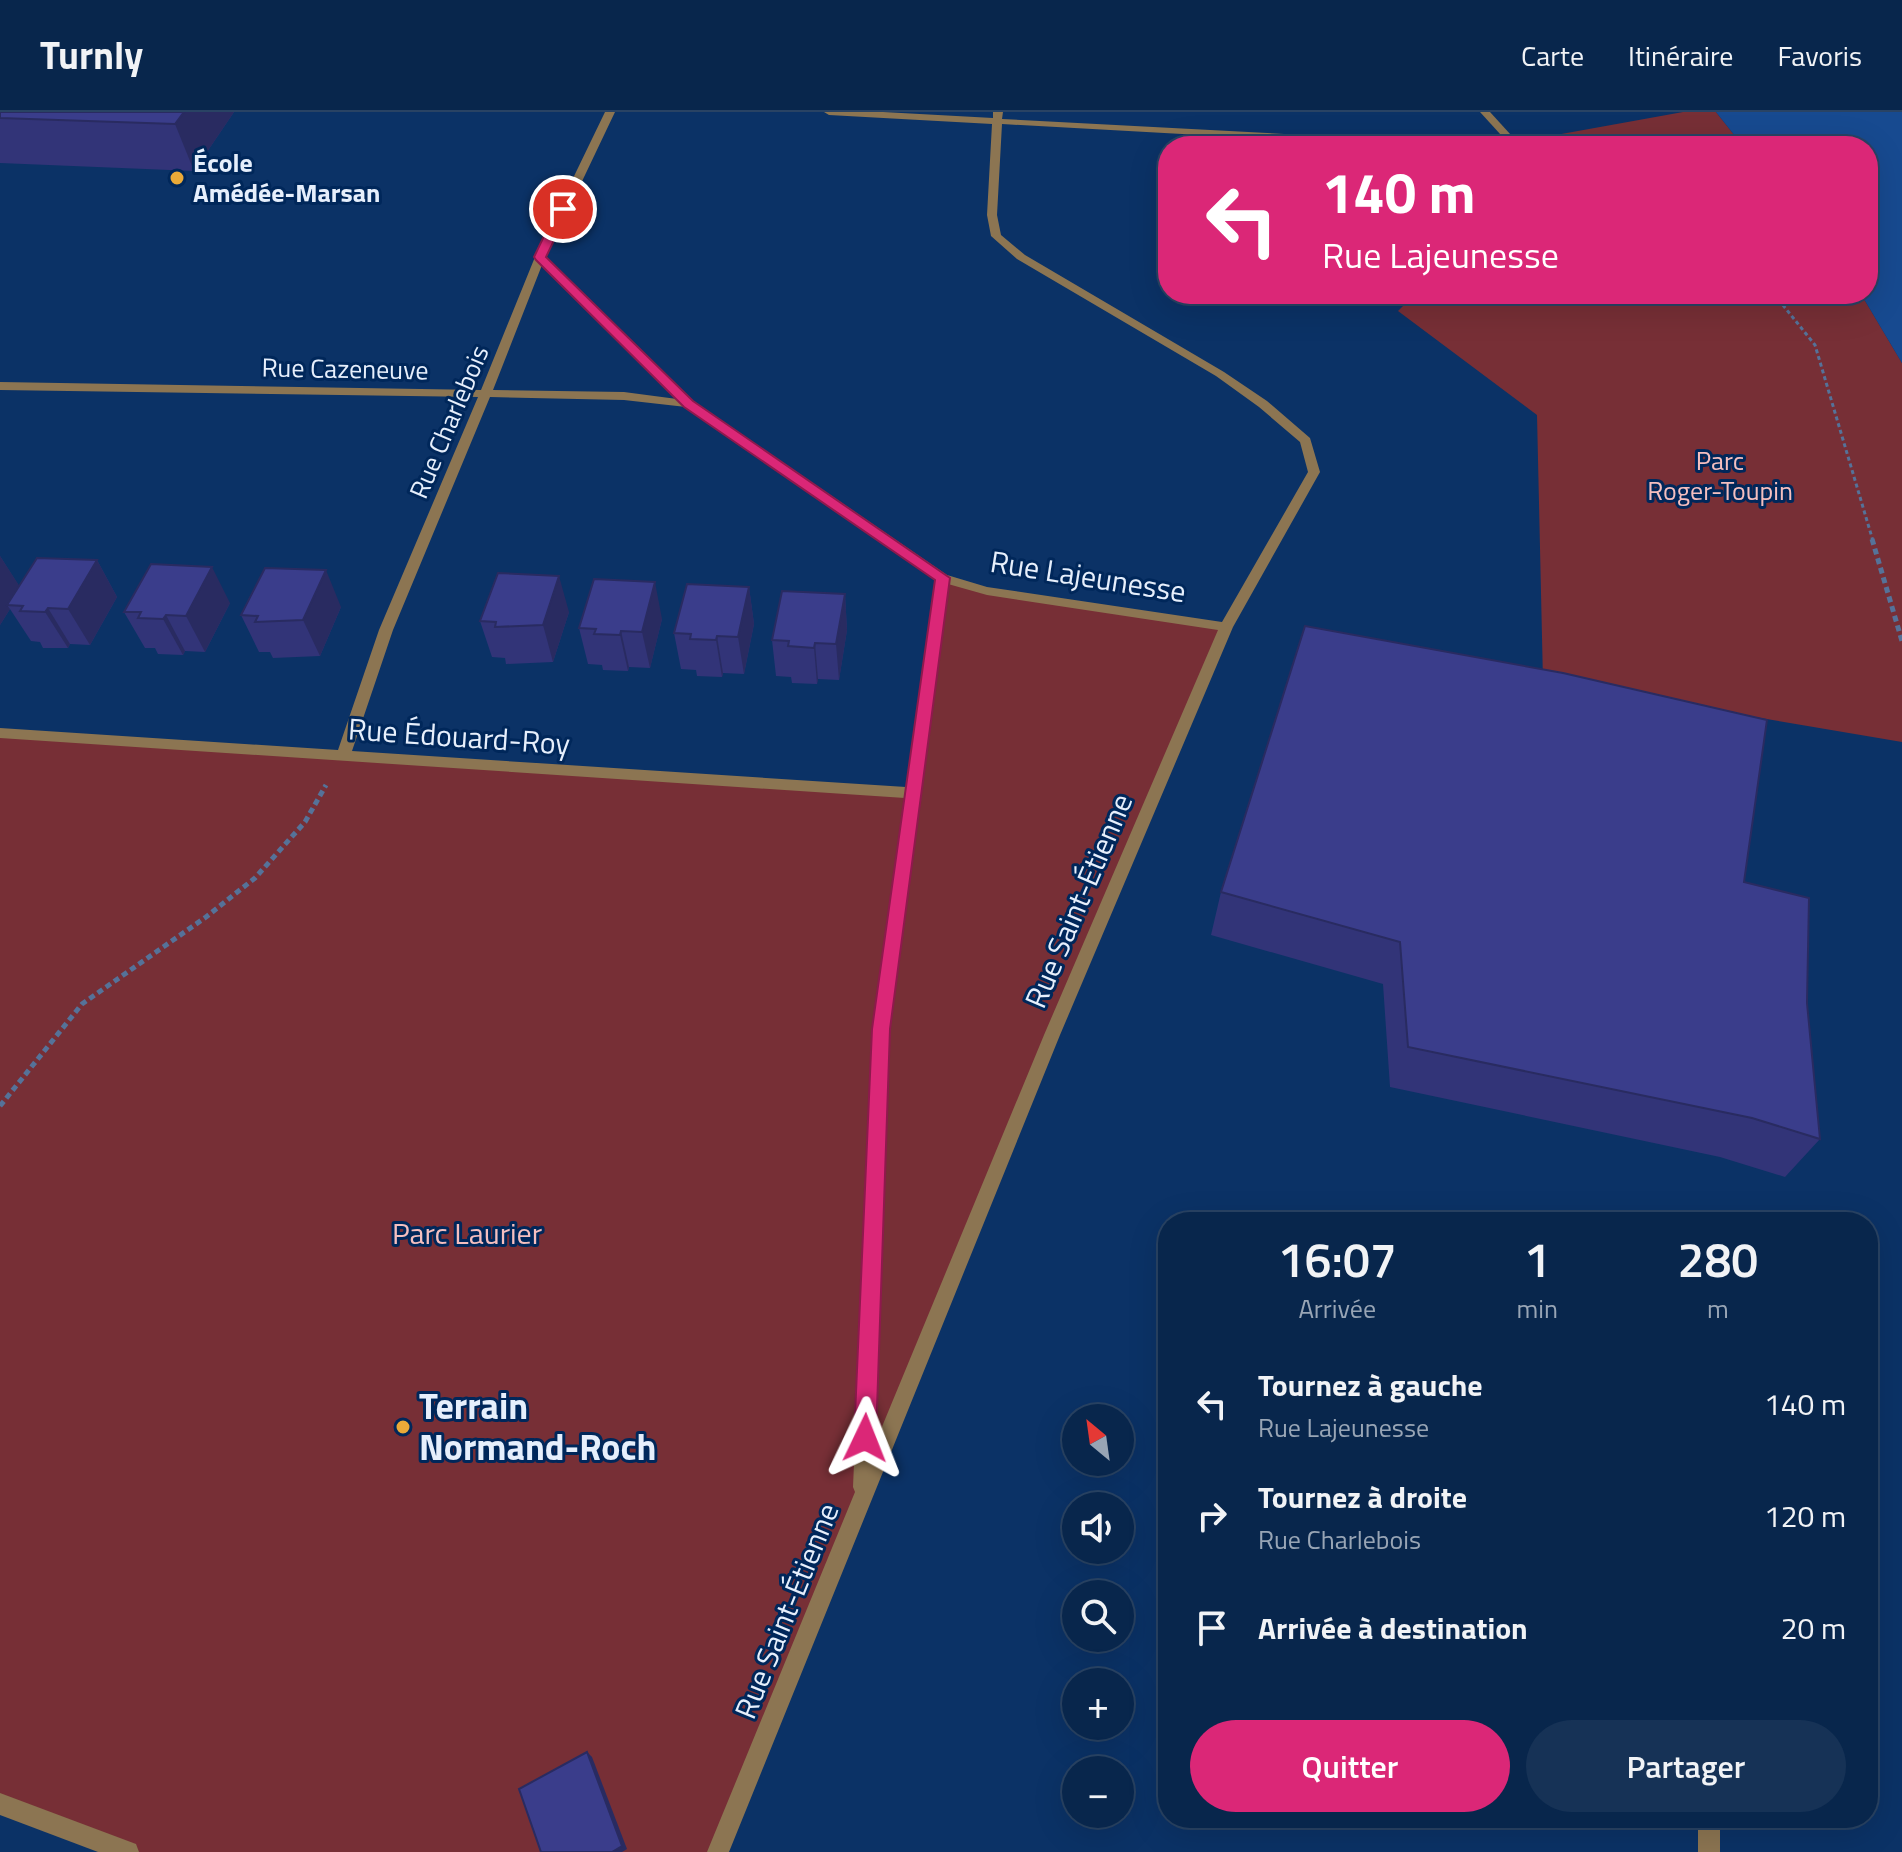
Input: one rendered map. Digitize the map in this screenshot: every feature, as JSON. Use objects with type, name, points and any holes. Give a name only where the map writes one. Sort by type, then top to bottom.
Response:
[{"type":"street","name":"Rue Charlebois","points":[[343,755],[386,630],[540,257],[610,112]]},
{"type":"street","points":[[829,112],[998,116],[1301,136]]},
{"type":"street","points":[[1485,112],[1507,136]]},
{"type":"street","name":"Rue Saint-Étienne","points":[[718,1852],[1052,1035],[1226,627],[1314,472],[1306,441],[1263,404],[1220,374],[1021,257],[996,236],[992,215],[998,116]]},
{"type":"street","name":"Rue Lajeunesse","points":[[540,257],[689,404],[942,578],[987,591],[1226,627]]},
{"type":"street","name":"Rue Cazeneuve","points":[[0,386],[624,396],[689,404]]},
{"type":"street","points":[[863,1500],[881,1029],[942,578]]},
{"type":"street","name":"Rue Édouard-Roy","points":[[0,733],[914,793]]},
{"type":"street","points":[[0,1804],[128,1852]]},
{"type":"street","points":[[1709,1828],[1709,1852]]},
{"type":"path","points":[[1782,304],[1815,345],[1902,641]]},
{"type":"path","points":[[0,1106],[82,1004],[206,917],[255,878],[305,822],[343,755]]},
{"type":"green space","points":[[1683,112],[1716,112],[1735,136],[1550,136]]},
{"type":"green space","name":"Parc Roger-Toupin","points":[[1405,304],[1867,304],[1902,363],[1902,742],[1543,681],[1537,415],[1398,311]]},
{"type":"green space","name":"Parc Laurier","points":[[942,578],[987,591],[1226,627],[718,1852],[128,1852],[0,1804],[0,733],[914,793]]},
{"type":"water","points":[[1716,112],[1902,112],[1902,363],[1867,304],[1878,304],[1878,136],[1735,136]]},
{"type":"building","points":[[0,112],[184,112],[175,124],[0,118]]},
{"type":"building","points":[[37,558],[97,560],[68,609],[20,611],[23,606],[7,605]]},
{"type":"building","points":[[151,564],[212,567],[186,616],[138,618],[141,612],[124,612]]},
{"type":"building","points":[[265,568],[326,570],[303,620],[255,622],[258,616],[241,615]]},
{"type":"building","points":[[498,573],[559,576],[543,625],[495,627],[496,622],[480,621]]},
{"type":"building","points":[[594,579],[655,582],[642,632],[594,634],[596,629],[579,628]]},
{"type":"building","points":[[687,584],[749,587],[738,637],[690,639],[691,634],[674,633]]},
{"type":"building","points":[[782,591],[845,594],[836,644],[815,643],[814,648],[788,646],[789,641],[772,640]]},
{"type":"building","points":[[1305,626],[1563,673],[1767,720],[1744,882],[1809,898],[1807,1003],[1820,1139],[1752,1118],[1408,1047],[1400,942],[1221,892]]},
{"type":"building","points":[[587,1752],[622,1846],[612,1852],[541,1852],[519,1789]]},
{"type":"place","name":"École Amédée-Marsan","points":[[177,178]]},
{"type":"place","name":"Terrain Normand-Roch","points":[[403,1427]]},
{"type":"route","points":[[563,209],[540,257],[689,404],[942,578],[881,1029],[865,1438]]}]
